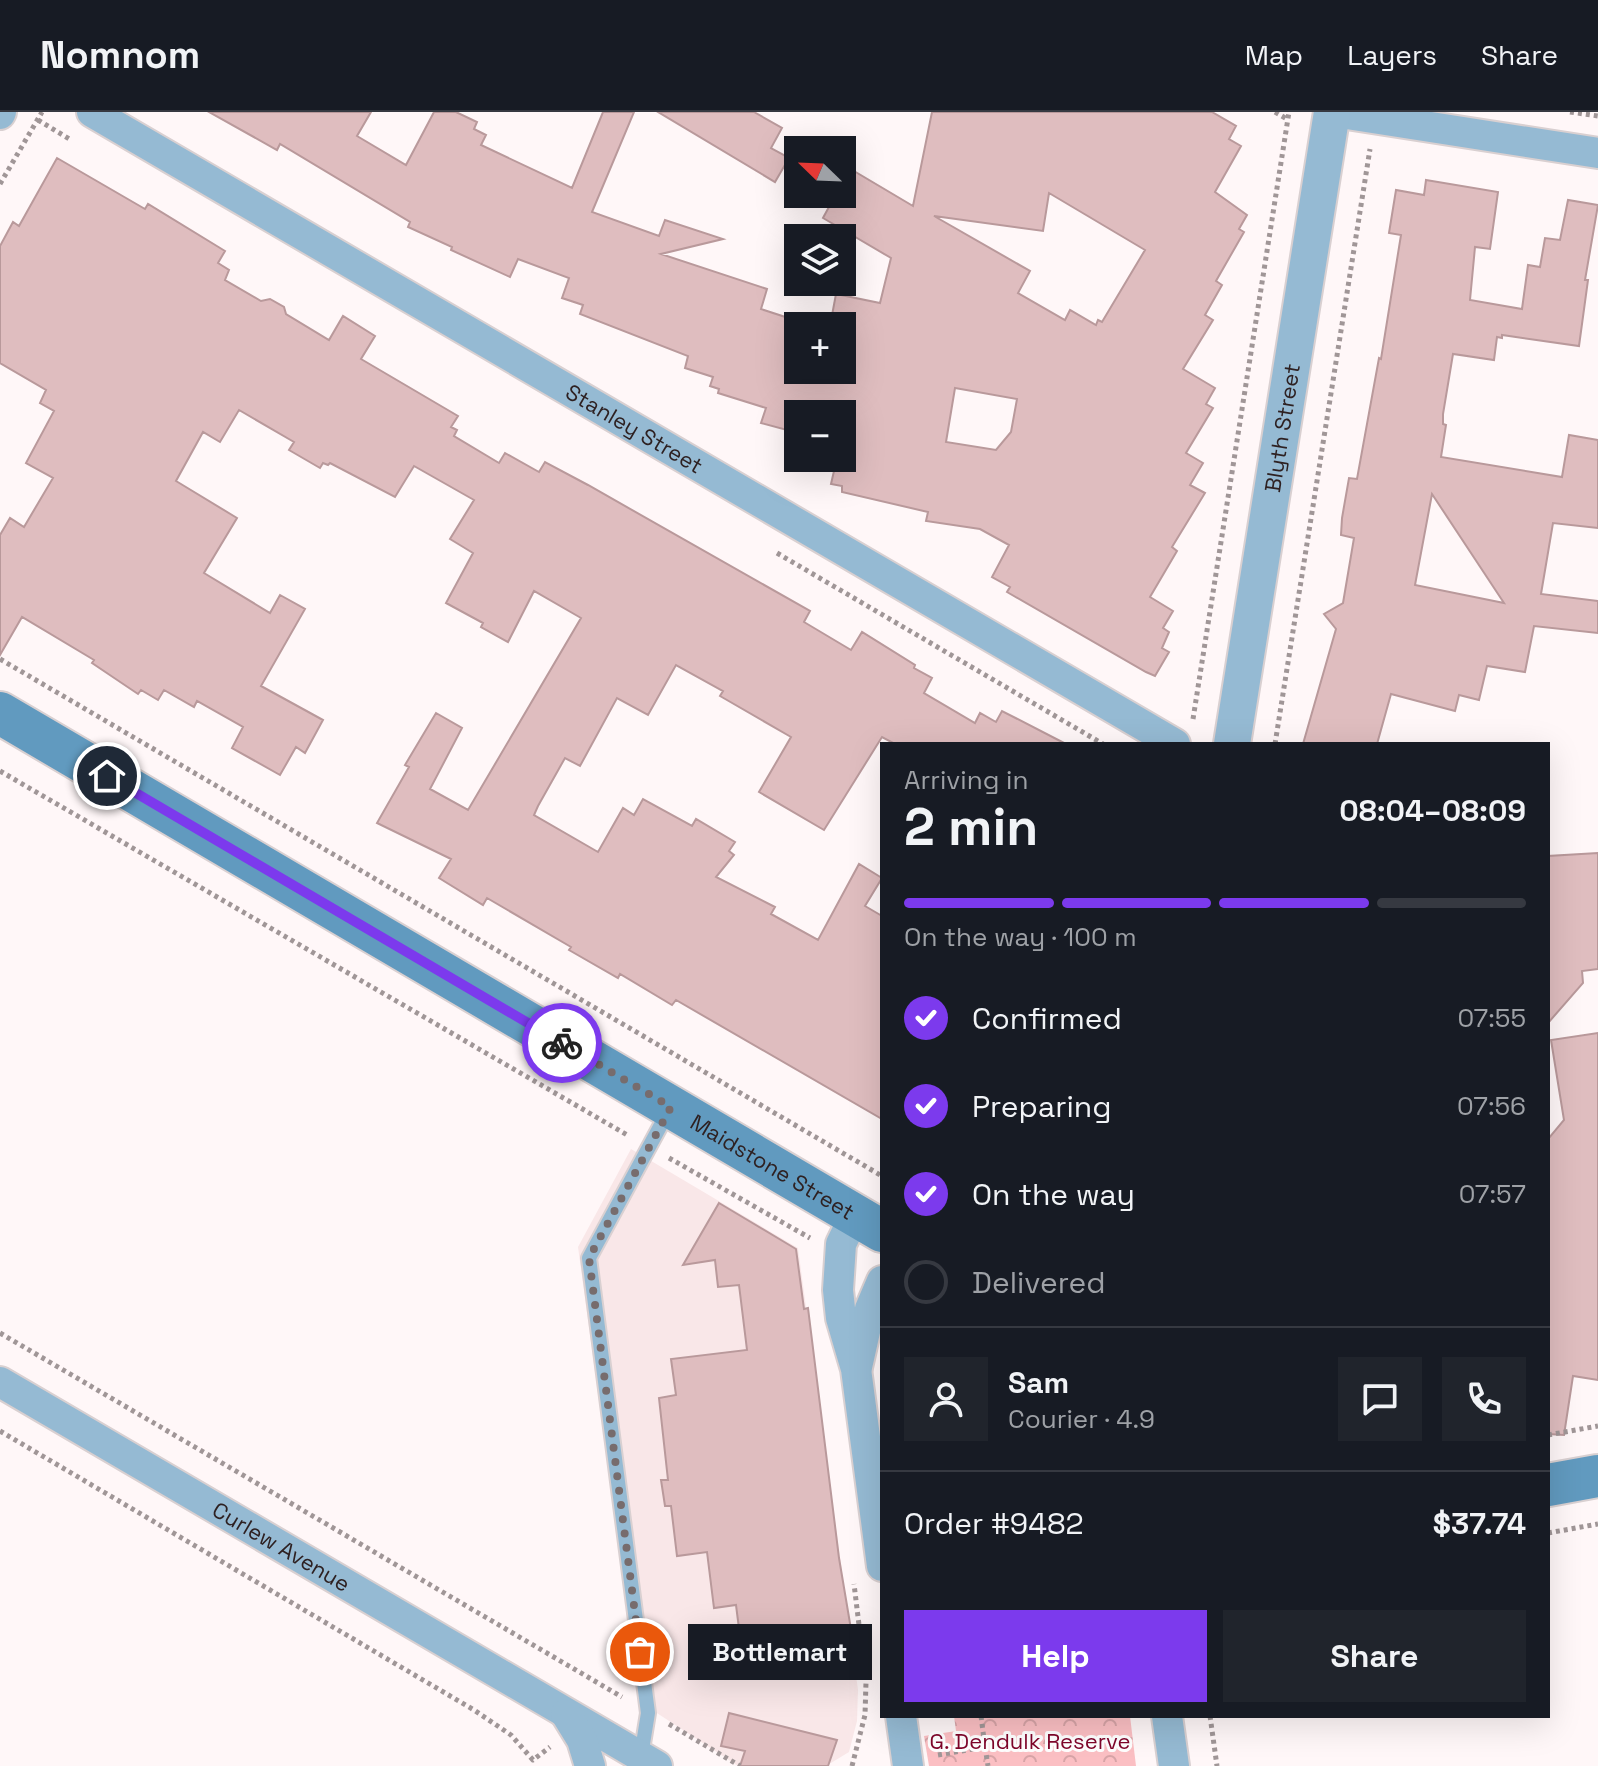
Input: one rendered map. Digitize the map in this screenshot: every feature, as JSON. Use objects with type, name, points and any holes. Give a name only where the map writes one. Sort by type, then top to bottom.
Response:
[{"type":"main road","name":"Maidstone Street","points":[[0,713],[869,1223]]},
{"type":"main road","points":[[1550,1485],[1598,1476]]},
{"type":"street","name":"Stanley Street","points":[[92,112],[1183,737]]},
{"type":"street","points":[[1333,112],[1598,153]]},
{"type":"street","name":"Blyth Street","points":[[1232,742],[1333,112]]},
{"type":"street","points":[[869,1223],[841,1244],[838,1277],[841,1318],[856,1369],[880,1551]]},
{"type":"street","points":[[856,1369],[870,1309],[880,1286]]},
{"type":"street","name":"Curlew Avenue","points":[[0,1382],[574,1720],[649,1761]]},
{"type":"street","points":[[901,1718],[907,1763]]},
{"type":"street","points":[[1167,1718],[1174,1766]]},
{"type":"street","points":[[574,1720],[590,1766]]},
{"type":"lane","points":[[649,1761],[648,1713],[589,1258],[671,1107]]},
{"type":"path","points":[[0,184],[42,112]]},
{"type":"path","points":[[1183,737],[1288,116],[1275,112]]},
{"type":"path","points":[[1570,112],[1598,116]]},
{"type":"path","points":[[1275,742],[1369,152]]},
{"type":"path","points":[[0,659],[880,1175]]},
{"type":"path","points":[[0,771],[812,1239]]},
{"type":"path","points":[[0,1333],[740,1766]]},
{"type":"path","points":[[1550,1435],[1598,1426]]},
{"type":"path","points":[[0,1431],[474,1710],[511,1735],[535,1763],[574,1720],[597,1710],[609,1688]]},
{"type":"path","points":[[1550,1533],[1598,1524]]},
{"type":"path","points":[[981,1718],[988,1766]]},
{"type":"path","points":[[1210,1718],[1217,1766]]},
{"type":"path","points":[[907,1763],[985,1747]]},
{"type":"shaded area","points":[[631,1149],[798,1248],[858,1690],[857,1721],[849,1752],[826,1766],[738,1766],[640,1702],[578,1247]]},
{"type":"green space","name":"G. Dendulk Reserve","points":[[954,1718],[1130,1718],[1136,1766],[929,1766],[924,1736],[956,1731]]},
{"type":"building","points":[[209,112],[371,112],[357,136],[406,165],[434,112],[456,112],[477,122],[474,129],[486,135],[481,145],[572,188],[603,112],[634,112],[592,212],[659,236],[665,220],[723,239],[661,254],[767,289],[761,309],[784,317],[784,384],[856,384],[856,312],[833,312],[836,296],[880,303],[891,258],[856,237],[856,224],[833,224],[823,218],[828,208],[856,208],[856,172],[913,206],[932,112],[1212,112],[1236,126],[1229,139],[1241,146],[1215,192],[1247,215],[1239,229],[1244,232],[1216,281],[1222,285],[1205,315],[1213,320],[1183,369],[1215,388],[1206,404],[1213,408],[1186,453],[1203,463],[1190,485],[1205,493],[1172,547],[1177,551],[1150,597],[1173,611],[1163,628],[1169,632],[1162,648],[1169,652],[1155,676],[1007,592],[1010,587],[992,577],[1009,545],[980,529],[926,521],[928,512],[842,492],[842,486],[831,484],[834,472],[856,472],[856,400],[784,400],[784,429],[761,423],[766,408],[718,393],[719,389],[710,386],[713,377],[685,368],[688,356],[580,314],[583,305],[562,298],[569,278],[518,259],[510,277],[451,250],[452,247],[408,227],[410,222],[280,144],[277,150]],"holes":[[[1049,193],[1145,250],[1102,322],[1098,320],[1096,325],[1070,310],[1065,320],[1018,293],[1030,271],[934,216],[1043,231]],[[955,388],[1017,399],[1011,432],[996,450],[946,442]]]},
{"type":"building","points":[[658,112],[754,112],[782,128],[771,148],[784,155],[784,167],[775,182]]},
{"type":"building","points":[[57,158],[145,209],[148,204],[225,251],[218,263],[229,270],[225,280],[261,301],[270,299],[284,307],[286,314],[329,340],[343,316],[375,336],[361,359],[458,416],[451,427],[457,430],[454,436],[499,463],[505,453],[539,472],[545,462],[810,611],[804,622],[851,650],[862,632],[932,678],[924,693],[975,723],[980,713],[996,722],[1002,711],[1062,742],[891,742],[882,737],[824,830],[759,792],[791,737],[720,696],[723,691],[676,665],[648,715],[617,698],[580,766],[565,758],[538,806],[534,815],[598,852],[623,808],[634,815],[643,799],[692,826],[696,819],[735,842],[729,851],[734,855],[716,877],[775,907],[771,914],[818,940],[859,864],[880,877],[865,906],[880,915],[880,1118],[676,1000],[672,1005],[620,974],[618,978],[487,898],[483,905],[439,878],[451,859],[377,823],[409,767],[405,765],[436,713],[462,728],[430,789],[468,810],[581,618],[534,591],[508,642],[481,627],[483,623],[446,603],[473,553],[450,539],[474,500],[414,466],[395,497],[330,463],[323,463],[320,468],[289,450],[294,442],[239,410],[220,442],[203,432],[176,481],[237,518],[204,573],[270,613],[280,595],[305,609],[261,686],[323,720],[305,753],[296,747],[280,775],[232,748],[243,727],[197,701],[194,707],[164,690],[158,700],[141,690],[138,694],[92,663],[94,660],[22,617],[0,655],[0,535],[10,518],[24,527],[53,478],[26,463],[54,411],[40,403],[46,390],[0,363],[0,246],[13,222],[19,226]]},
{"type":"building","points":[[1426,180],[1498,192],[1490,249],[1475,247],[1470,300],[1522,309],[1528,265],[1540,267],[1545,238],[1560,240],[1568,200],[1598,205],[1585,280],[1588,280],[1579,346],[1502,335],[1502,338],[1497,337],[1494,360],[1453,354],[1443,414],[1443,424],[1446,425],[1441,457],[1562,477],[1569,435],[1598,440],[1598,528],[1553,523],[1541,594],[1598,601],[1598,633],[1534,626],[1525,672],[1487,666],[1479,700],[1459,695],[1455,711],[1391,694],[1378,742],[1304,742],[1336,629],[1324,614],[1343,603],[1354,538],[1341,535],[1342,518],[1349,478],[1357,479],[1381,359],[1401,235],[1389,233],[1396,190],[1424,195]],"holes":[[[1432,494],[1504,603],[1415,585]]]},
{"type":"building","points":[[1598,853],[1598,969],[1582,971],[1583,983],[1550,1021],[1550,856]]},
{"type":"building","points":[[1598,1033],[1598,1380],[1573,1376],[1564,1435],[1550,1434],[1550,1137],[1564,1120],[1551,1040]]},
{"type":"building","points":[[719,1203],[796,1249],[804,1309],[808,1308],[839,1558],[855,1653],[744,1668],[736,1605],[714,1608],[707,1552],[677,1556],[671,1506],[665,1506],[661,1480],[668,1480],[659,1398],[676,1395],[671,1359],[747,1350],[739,1285],[718,1287],[715,1260],[683,1265]]},
{"type":"building","points":[[729,1713],[837,1740],[828,1766],[740,1766],[745,1751],[721,1746]]},
{"type":"way so far","points":[[562,1043],[671,1107],[589,1258],[640,1652]]},
{"type":"place","name":"Bottlemart","points":[[640,1652]]},
{"type":"route","points":[[107,776],[562,1043]]}]
